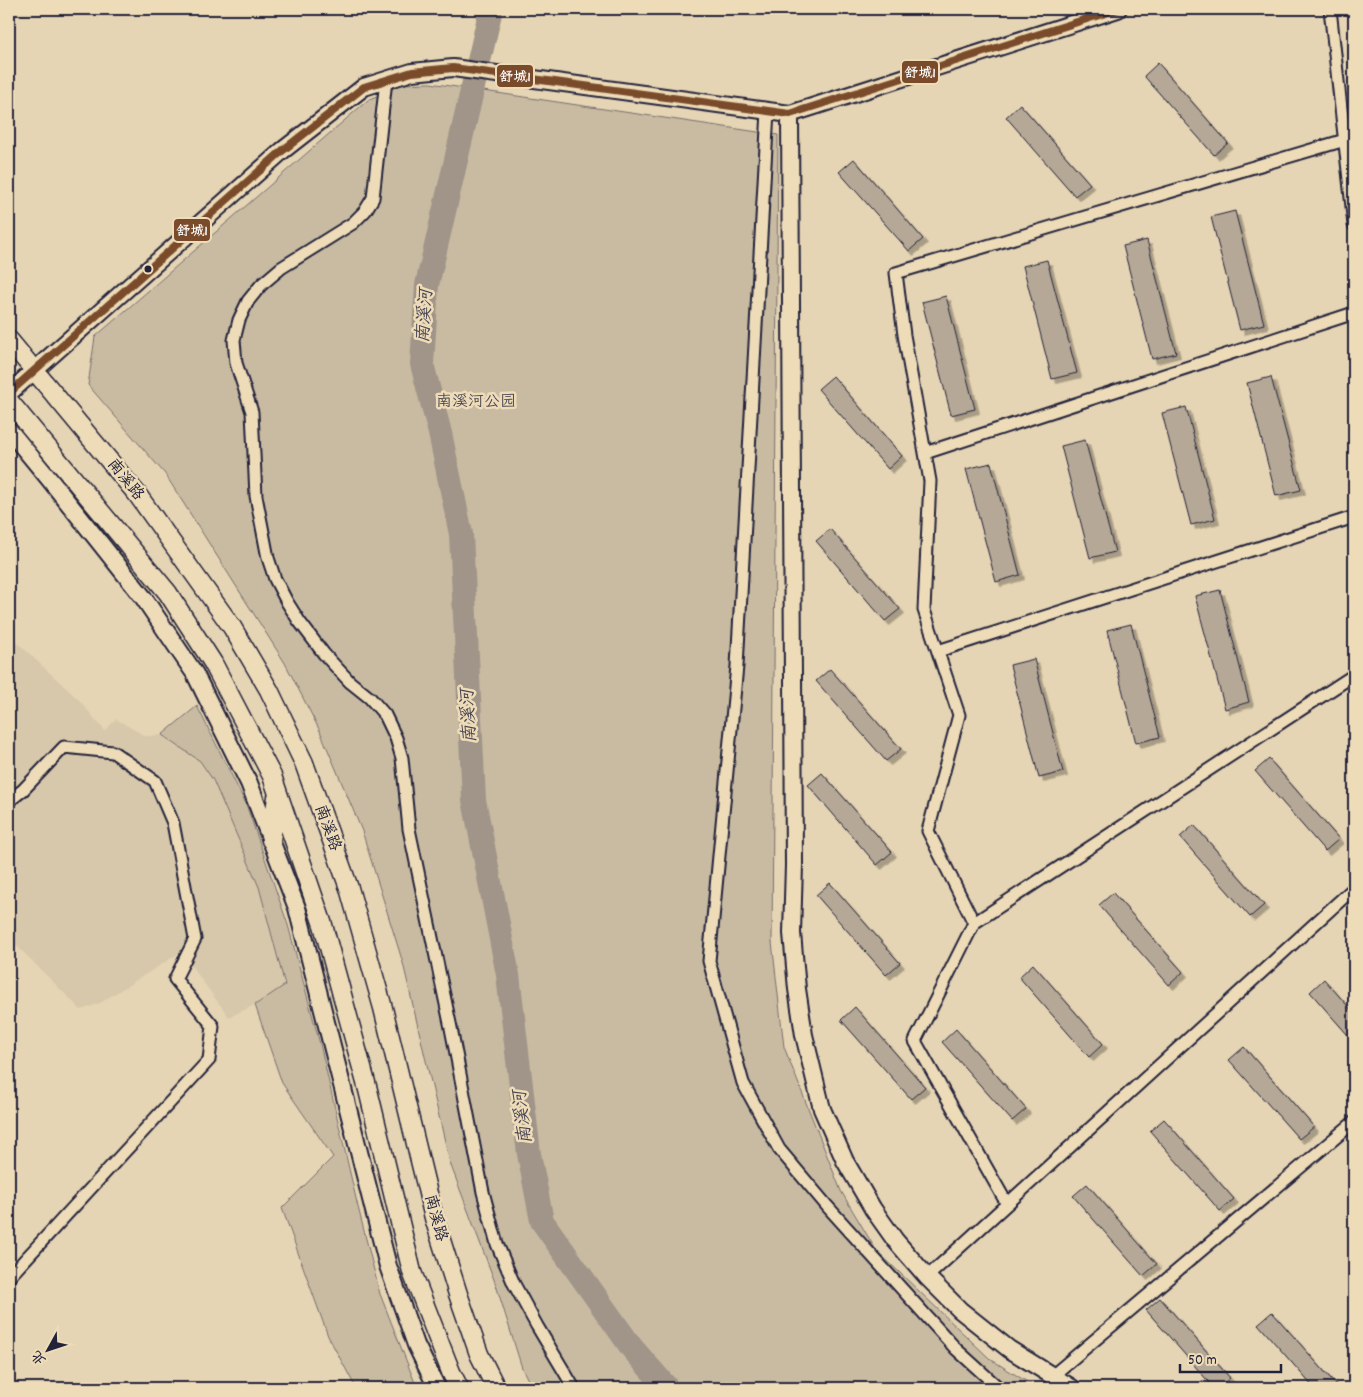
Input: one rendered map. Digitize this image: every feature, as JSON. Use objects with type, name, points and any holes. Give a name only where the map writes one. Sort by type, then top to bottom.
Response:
[{"type":"main road","name":"南溪路","points":[[9,340],[137,494],[232,627],[269,690],[304,763],[349,888],[383,1008],[434,1218],[479,1354],[496,1388]]},
{"type":"main road","points":[[9,401],[168,593],[213,663],[272,776],[323,925],[368,1090],[412,1272],[459,1388]]},
{"type":"main road","points":[[271,840],[278,794]]},
{"type":"street","points":[[9,394],[282,152],[364,88],[386,80],[412,72],[453,68],[790,114],[1118,9]]},
{"type":"street","points":[[1330,9],[1354,225]]},
{"type":"street","points":[[386,80],[373,198],[365,211],[352,223],[281,268],[261,285],[248,301],[239,320],[234,340],[236,363],[252,412],[256,496],[268,558],[275,579],[299,622],[319,648],[350,682],[370,698],[385,715],[402,758],[410,829],[450,1018],[483,1192],[497,1244],[514,1284],[574,1388]]},
{"type":"street","points":[[768,111],[737,666],[709,961],[743,1083],[779,1149],[826,1206],[956,1349],[999,1388]]},
{"type":"street","points":[[790,114],[794,855],[792,933],[797,989],[804,1035],[822,1109],[845,1161],[873,1209],[896,1240],[927,1277],[960,1310],[1008,1349],[1072,1388]]},
{"type":"street","points":[[974,923],[928,831],[959,715],[924,610],[930,481],[904,335],[896,273],[1345,140]]},
{"type":"street","points":[[925,453],[1354,312]]},
{"type":"street","points":[[9,430],[143,597],[195,674],[249,783],[297,908],[388,1266],[416,1345],[436,1388]]},
{"type":"street","points":[[938,651],[1354,516]]},
{"type":"street","points":[[1007,1204],[915,1041],[974,923],[1354,675]]},
{"type":"street","points":[[9,801],[23,790],[64,747],[113,752],[155,781],[173,823],[195,939],[175,979],[213,1026],[209,1060],[9,1277]]},
{"type":"street","points":[[927,1277],[1354,888]]},
{"type":"street","points":[[1052,1376],[1354,1122]]},
{"type":"shaded area","points":[[9,635],[79,700],[105,731],[116,719],[145,736],[162,735],[200,761],[213,780],[259,887],[285,985],[255,1005],[229,1017],[181,952],[100,1003],[81,1010],[9,938]]},
{"type":"green space","name":"南溪河公园","points":[[430,83],[778,135],[772,942],[784,1047],[841,1191],[876,1250],[990,1359],[1037,1388],[532,1388],[522,1368],[496,1285],[450,1163],[403,963],[362,831],[320,731],[285,663],[165,474],[88,385],[95,337],[368,100],[402,84]]},
{"type":"green space","points":[[197,706],[246,804],[288,925],[320,1044],[380,1294],[417,1388],[356,1388],[328,1336],[282,1208],[333,1157],[282,1083],[255,1005],[285,985],[259,887],[213,780],[200,761],[162,735]]},
{"type":"building","points":[[1158,63],[1228,143],[1214,155],[1144,76]]},
{"type":"building","points":[[1020,104],[1090,184],[1075,196],[1006,117]]},
{"type":"building","points":[[854,159],[923,239],[909,251],[839,172]]},
{"type":"building","points":[[1235,211],[1264,324],[1240,330],[1211,217]]},
{"type":"building","points":[[1147,240],[1176,353],[1152,359],[1123,246]]},
{"type":"building","points":[[1047,260],[1077,373],[1052,379],[1023,266]]},
{"type":"building","points":[[946,296],[975,409],[951,415],[922,302]]},
{"type":"building","points":[[833,376],[902,456],[888,469],[818,389]]},
{"type":"building","points":[[1271,377],[1301,490],[1276,496],[1247,383]]},
{"type":"building","points":[[1186,407],[1215,519],[1191,525],[1162,413]]},
{"type":"building","points":[[1085,440],[1115,552],[1090,558],[1061,446]]},
{"type":"building","points":[[991,463],[1020,575],[996,582],[966,469]]},
{"type":"building","points":[[830,529],[900,609],[885,621],[816,541]]},
{"type":"building","points":[[1220,590],[1249,702],[1225,709],[1195,596]]},
{"type":"building","points":[[1131,624],[1160,737],[1136,743],[1107,630]]},
{"type":"building","points":[[1034,659],[1063,772],[1039,778],[1010,665]]},
{"type":"building","points":[[830,669],[901,749],[886,761],[816,681]]},
{"type":"building","points":[[1269,759],[1339,839],[1325,851],[1255,771]]},
{"type":"building","points":[[822,773],[892,852],[877,865],[808,785]]},
{"type":"building","points":[[1194,825],[1264,905],[1250,917],[1180,837]]},
{"type":"building","points":[[830,883],[900,963],[886,975],[816,895]]},
{"type":"building","points":[[1113,893],[1183,972],[1169,985],[1099,905]]},
{"type":"building","points":[[1033,964],[1103,1044],[1089,1057],[1019,977]]},
{"type":"building","points":[[1324,979],[1354,1013],[1354,1042],[1310,992]]},
{"type":"building","points":[[855,1007],[925,1087],[911,1099],[841,1020]]},
{"type":"building","points":[[956,1029],[1026,1109],[1012,1121],[942,1042]]},
{"type":"building","points":[[1244,1047],[1314,1127],[1299,1139],[1229,1060]]},
{"type":"building","points":[[1164,1119],[1234,1199],[1220,1211],[1150,1131]]},
{"type":"building","points":[[1087,1184],[1157,1264],[1143,1276],[1073,1196]]},
{"type":"building","points":[[1160,1298],[1230,1378],[1218,1388],[1214,1388],[1146,1310]]},
{"type":"building","points":[[1272,1312],[1339,1388],[1314,1388],[1258,1324]]},
{"type":"waterway","name":"南溪河","points":[[491,9],[427,285],[422,364],[440,433],[461,534],[474,800],[508,975],[529,1154],[542,1221],[632,1348],[667,1388]]},
{"type":"transit line","name":"舒城1","points":[[9,393],[282,151],[364,87],[412,72],[453,68],[790,114],[1118,9]]}]
